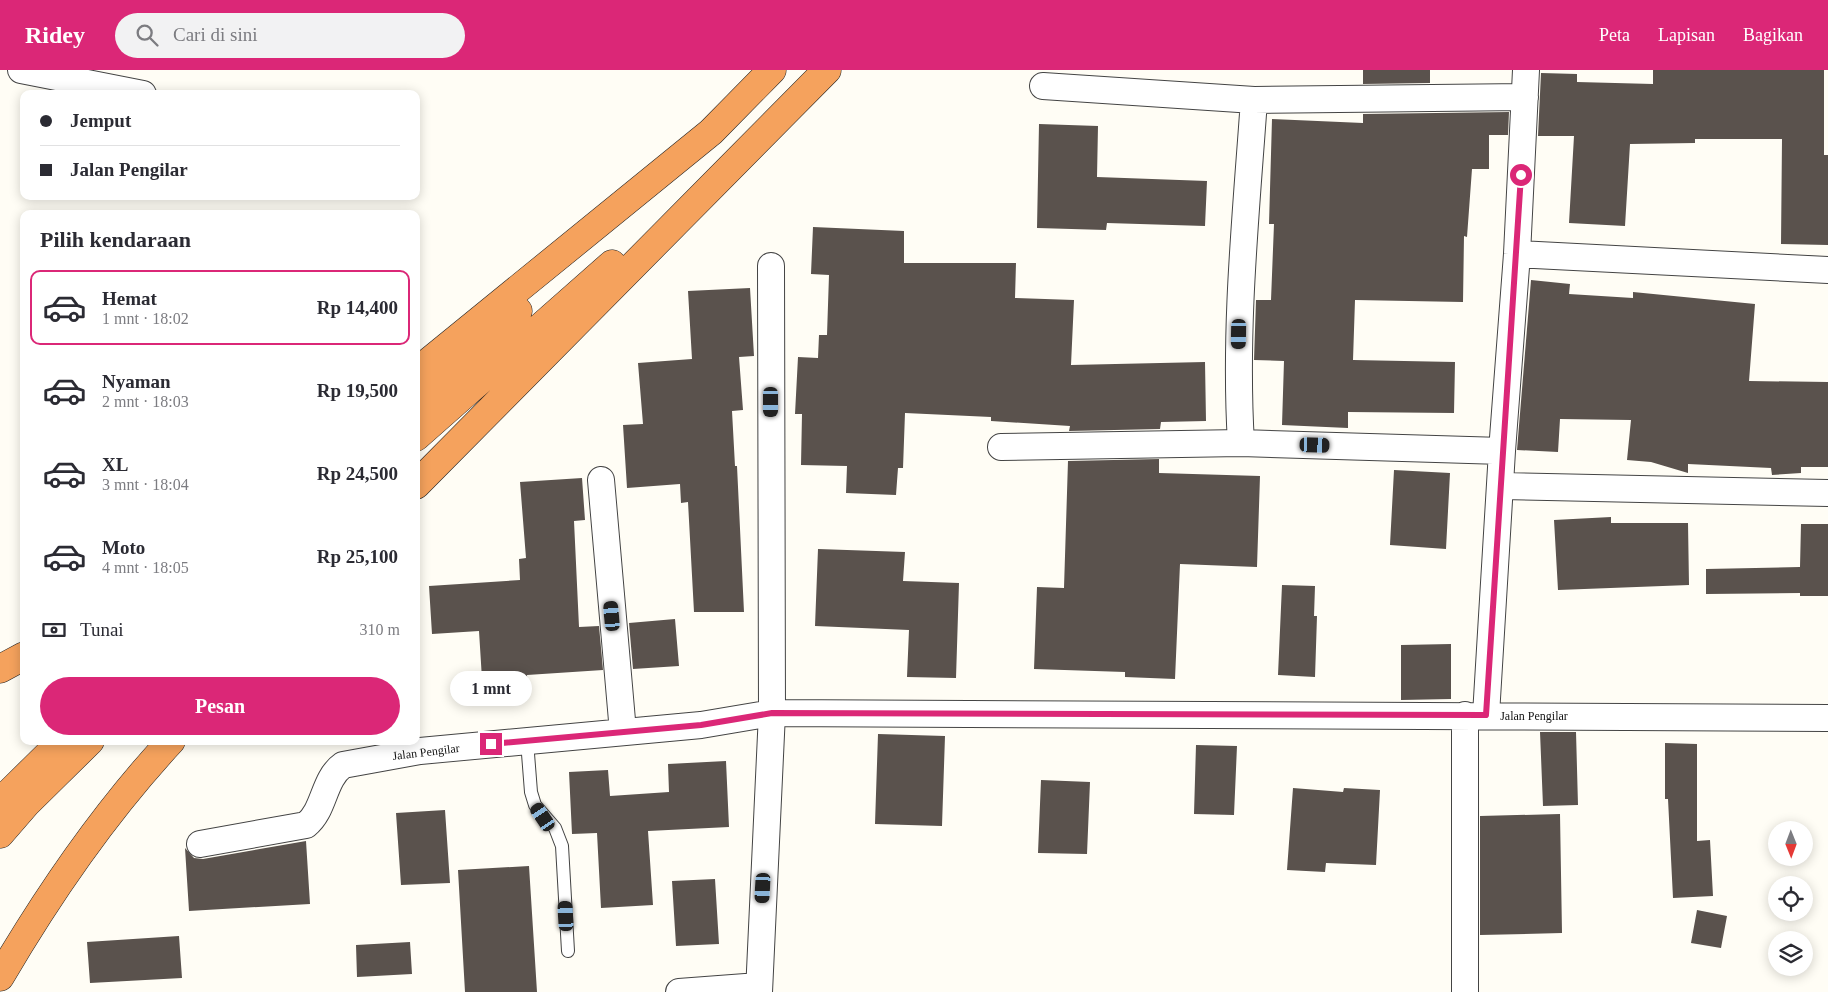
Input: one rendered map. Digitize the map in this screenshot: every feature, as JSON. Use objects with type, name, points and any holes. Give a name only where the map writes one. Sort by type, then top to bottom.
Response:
[{"type":"highway","points":[[420,402],[711,132],[772,70]]},
{"type":"highway","points":[[420,433],[818,79]]},
{"type":"highway","points":[[420,481],[818,79]]},
{"type":"highway","points":[[420,369],[711,132]]},
{"type":"highway","points":[[0,669],[20,658]]},
{"type":"highway","points":[[0,802],[58,745]]},
{"type":"highway","points":[[0,834],[26,804],[86,745]]},
{"type":"highway","points":[[0,977],[38,912],[145,770],[167,745]]},
{"type":"street","points":[[21,70],[123,90]]},
{"type":"street","points":[[1465,992],[1475,715],[1502,486],[1502,451],[1517,254],[1526,70]]},
{"type":"street","points":[[1043,86],[1254,100],[1525,97]]},
{"type":"street","points":[[1241,443],[1238,385],[1239,334],[1254,100]]},
{"type":"street","points":[[1517,254],[1828,270]]},
{"type":"street","points":[[680,992],[759,989],[772,713],[771,266]]},
{"type":"street","points":[[1001,447],[1241,443],[1502,451]]},
{"type":"street","points":[[601,480],[623,732]]},
{"type":"street","points":[[1502,486],[1828,493]]},
{"type":"street","name":"Jalan Pengilar","points":[[200,844],[306,825],[314,818],[335,771],[343,765],[420,751],[701,725],[772,713],[1828,718]]},
{"type":"lane","points":[[526,741],[531,792],[535,805],[555,828],[562,846],[568,951]]},
{"type":"building","points":[[1363,70],[1430,70],[1430,83],[1363,84]]},
{"type":"building","points":[[1653,70],[1824,70],[1824,155],[1828,155],[1828,245],[1781,244],[1782,139],[1695,139],[1695,143],[1630,144],[1625,226],[1569,223],[1574,136],[1538,136],[1541,73],[1577,74],[1577,82],[1653,84]]},
{"type":"building","points":[[1509,112],[1508,135],[1489,135],[1489,169],[1472,169],[1467,237],[1464,236],[1463,302],[1355,300],[1353,360],[1455,362],[1454,413],[1348,412],[1348,428],[1282,425],[1284,361],[1254,360],[1256,300],[1271,300],[1274,224],[1269,224],[1272,119],[1363,123],[1363,114]]},
{"type":"building","points":[[1039,124],[1098,126],[1097,177],[1207,181],[1205,226],[1107,223],[1106,230],[1037,228]]},
{"type":"building","points":[[813,227],[904,231],[904,263],[1016,263],[1015,298],[1074,300],[1071,365],[1205,362],[1206,421],[1161,422],[1160,429],[1069,431],[1070,426],[991,421],[991,417],[905,413],[903,468],[898,468],[896,495],[846,493],[847,466],[801,465],[802,414],[795,414],[798,357],[818,358],[819,335],[827,335],[829,275],[811,274]]},
{"type":"building","points":[[1531,280],[1570,284],[1569,294],[1633,298],[1633,292],[1755,304],[1749,381],[1828,382],[1828,467],[1801,467],[1801,473],[1772,475],[1771,468],[1688,464],[1688,473],[1651,462],[1627,460],[1631,420],[1560,419],[1558,452],[1517,450]]},
{"type":"building","points":[[750,288],[754,356],[739,357],[743,410],[732,411],[735,466],[737,466],[744,612],[694,612],[688,502],[681,503],[680,484],[627,488],[623,425],[643,424],[638,363],[692,359],[688,291]]},
{"type":"building","points":[[1159,459],[1159,473],[1260,476],[1257,567],[1180,564],[1175,679],[1125,677],[1125,672],[1034,669],[1037,587],[1064,588],[1068,461]]},
{"type":"building","points":[[1394,470],[1450,473],[1446,549],[1390,545]]},
{"type":"building","points":[[582,478],[585,520],[574,521],[579,627],[599,626],[603,670],[527,675],[528,692],[483,695],[479,631],[432,634],[429,586],[520,580],[519,559],[526,558],[520,482]]},
{"type":"building","points":[[1611,517],[1611,523],[1688,523],[1689,585],[1558,590],[1554,520]]},
{"type":"building","points":[[1801,524],[1828,524],[1828,596],[1800,596],[1800,593],[1706,594],[1706,569],[1800,567]]},
{"type":"building","points":[[818,549],[905,552],[903,581],[959,583],[956,678],[907,677],[909,630],[815,626]]},
{"type":"building","points":[[1282,585],[1315,586],[1314,616],[1317,616],[1315,677],[1278,675]]},
{"type":"building","points":[[675,619],[679,666],[633,669],[629,623]]},
{"type":"building","points":[[1451,644],[1451,699],[1401,700],[1401,645]]},
{"type":"building","points":[[1540,732],[1576,732],[1578,805],[1543,806]]},
{"type":"building","points":[[878,734],[945,736],[942,826],[875,824]]},
{"type":"building","points":[[1665,743],[1697,744],[1697,841],[1710,840],[1713,896],[1673,898],[1668,799],[1665,799]]},
{"type":"building","points":[[1196,745],[1237,746],[1234,815],[1194,814]]},
{"type":"building","points":[[726,761],[729,827],[648,831],[653,905],[601,908],[597,833],[572,834],[569,772],[608,770],[610,796],[669,792],[668,764]]},
{"type":"building","points":[[1041,780],[1090,782],[1087,854],[1038,853]]},
{"type":"building","points":[[1293,788],[1343,792],[1344,788],[1380,790],[1376,865],[1326,863],[1325,872],[1287,870]]},
{"type":"building","points":[[445,810],[450,883],[401,885],[396,813]]},
{"type":"building","points":[[1560,814],[1562,933],[1480,935],[1480,816]]},
{"type":"building","points":[[306,841],[310,904],[189,911],[185,848],[194,858],[203,859]]},
{"type":"building","points":[[529,866],[537,992],[465,992],[458,870]]},
{"type":"building","points":[[715,879],[719,944],[676,946],[672,881]]},
{"type":"building","points":[[1697,910],[1727,916],[1721,948],[1691,943]]},
{"type":"building","points":[[179,936],[182,978],[90,983],[87,942]]},
{"type":"building","points":[[410,942],[412,974],[357,977],[356,945]]},
{"type":"route","points":[[491,744],[701,725],[772,713],[1486,715],[1521,175]]}]
